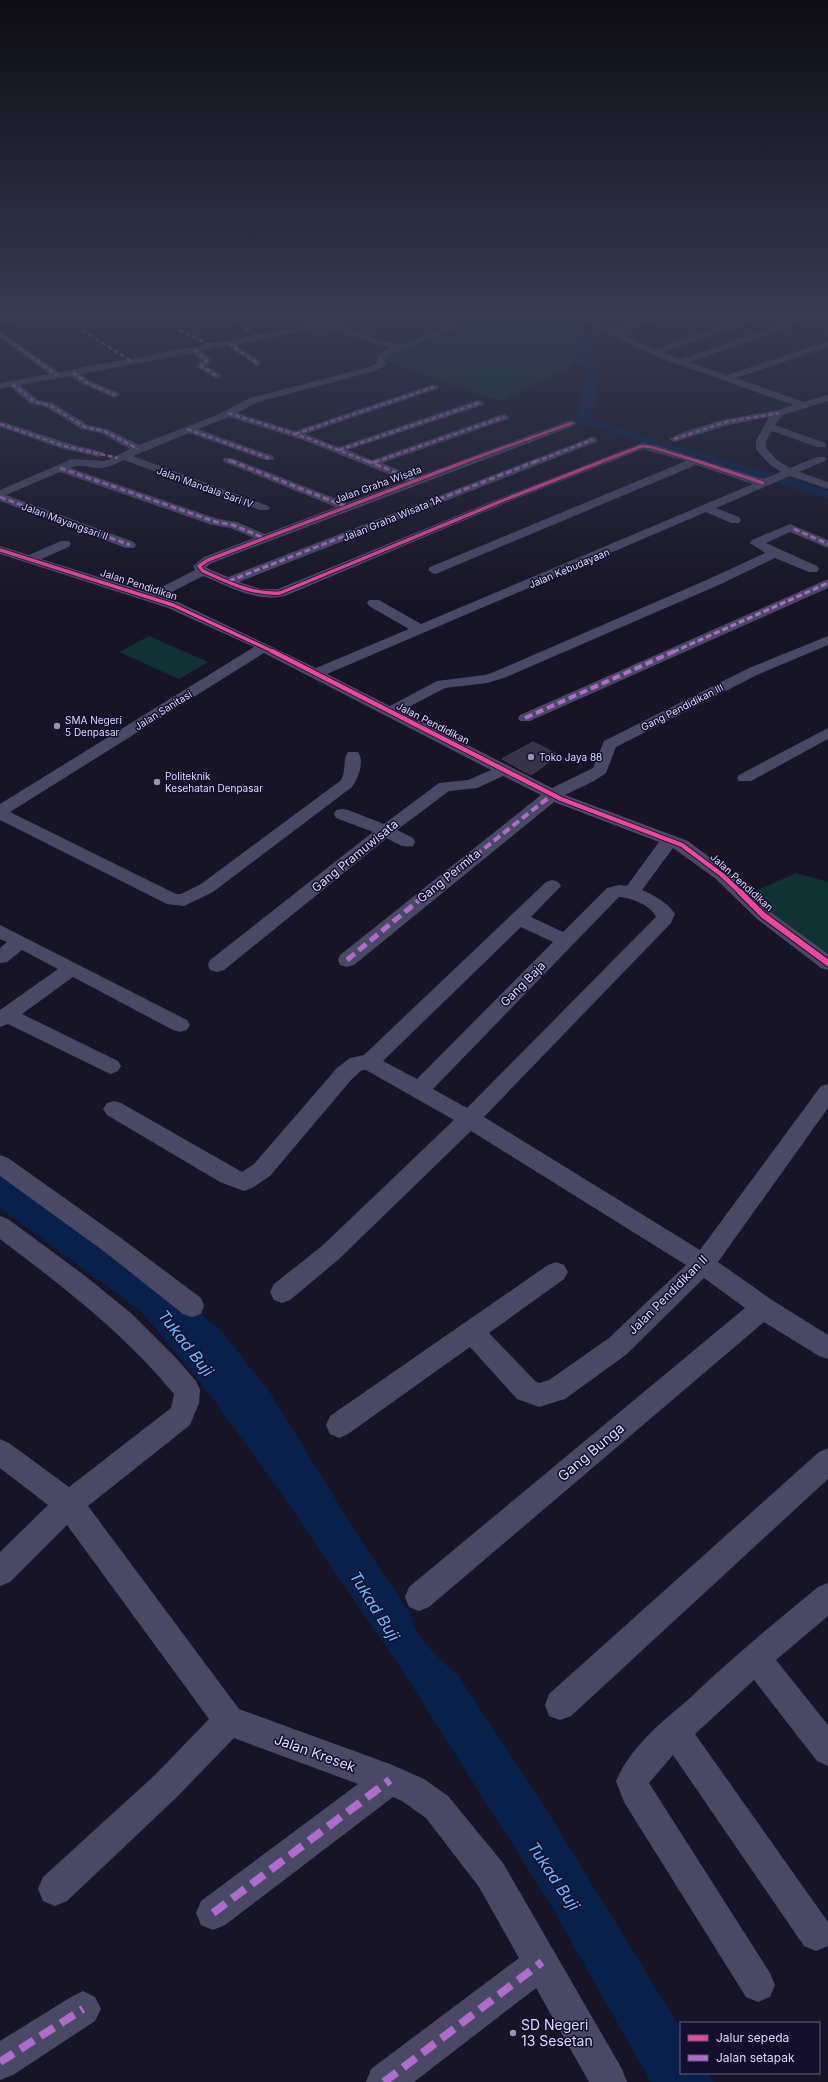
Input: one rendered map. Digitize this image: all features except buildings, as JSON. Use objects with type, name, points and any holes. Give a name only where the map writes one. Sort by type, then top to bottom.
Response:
[{"type":"street","points":[[55,409],[85,427],[104,432],[138,449]]},
{"type":"street","points":[[0,494],[79,461],[102,465],[236,409]]},
{"type":"street","points":[[295,434],[368,409]]},
{"type":"street","points":[[339,450],[461,409]]},
{"type":"street","points":[[674,439],[722,423],[754,415],[779,413],[790,409]]},
{"type":"street","points":[[228,413],[295,434],[417,481]]},
{"type":"street","points":[[779,413],[768,426],[761,441],[761,449],[785,474],[828,486]]},
{"type":"street","points":[[373,463],[504,417]]},
{"type":"street","name":"Jalan Graha Wisata","points":[[153,598],[203,571],[199,566],[201,563],[572,423]]},
{"type":"street","name":"Jalan Mandala Sari IV","points":[[0,424],[64,446],[121,457],[264,508]]},
{"type":"street","points":[[768,426],[821,445]]},
{"type":"street","points":[[188,429],[269,458]]},
{"type":"street","name":"Jalan Graha Wisata 1A","points":[[229,581],[592,440]]},
{"type":"street","points":[[203,571],[258,593],[268,595],[280,593],[637,447],[651,447],[765,483]]},
{"type":"street","name":"Jalan Kebudayaan","points":[[315,674],[821,459]]},
{"type":"street","points":[[228,460],[347,507]]},
{"type":"street","points":[[434,570],[696,461]]},
{"type":"street","points":[[60,468],[216,522],[233,525],[265,538]]},
{"type":"street","name":"Jalan Mayangsari II","points":[[0,497],[130,545]]},
{"type":"street","points":[[708,508],[735,520]]},
{"type":"street","points":[[813,569],[775,553],[756,543],[788,529],[797,530],[828,544]]},
{"type":"street","points":[[30,560],[65,544]]},
{"type":"street","name":"Jalan Pendidikan","points":[[0,550],[153,598],[264,647],[503,770],[553,794],[682,845],[722,875],[762,915],[828,962]]},
{"type":"street","points":[[389,712],[442,684],[487,679],[499,675],[716,581],[775,553]]},
{"type":"street","points":[[525,718],[828,583]]},
{"type":"street","points":[[374,603],[421,630]]},
{"type":"street","name":"Gang Pendidikan III","points":[[553,794],[588,778],[600,770],[609,744],[754,671],[828,640]]},
{"type":"street","name":"Jalan Sanitasi","points":[[0,812],[264,647]]},
{"type":"street","points":[[745,778],[828,734]]},
{"type":"street","points":[[0,812],[173,900],[184,900],[207,888],[346,784],[351,778],[353,755]]},
{"type":"street","name":"Gang Pramuwisata","points":[[217,965],[285,913],[384,830],[445,786],[471,785],[503,770]]},
{"type":"street","name":"Gang Permita","points":[[346,960],[553,794]]},
{"type":"street","points":[[342,814],[384,830],[407,842]]},
{"type":"street","points":[[631,893],[670,840]]},
{"type":"street","points":[[370,1062],[520,919],[552,886]]},
{"type":"street","name":"Gang Baja","points":[[420,1089],[613,892],[618,890],[631,893],[661,909],[666,914],[665,919],[470,1119]]},
{"type":"street","points":[[520,919],[566,941]]},
{"type":"street","points":[[0,931],[180,1025]]},
{"type":"street","points":[[0,957],[20,942]]},
{"type":"street","points":[[71,969],[4,1017],[111,1066]]},
{"type":"street","points":[[114,1109],[228,1176],[244,1182],[262,1170],[344,1074],[357,1063],[370,1062],[420,1089],[470,1119],[703,1264],[763,1308],[828,1348]]},
{"type":"street","name":"Jalan Pendidikan II","points":[[472,1332],[526,1390],[539,1396],[556,1390],[618,1346],[703,1264],[828,1092]]},
{"type":"street","points":[[282,1292],[330,1253],[470,1119]]},
{"type":"street","points":[[0,1164],[113,1245],[192,1306]]},
{"type":"street","points":[[0,1226],[73,1280],[137,1334],[169,1367],[187,1390],[186,1403],[181,1416],[69,1504],[0,1572]]},
{"type":"street","points":[[339,1425],[556,1272]]},
{"type":"street","name":"Gang Bunga","points":[[419,1597],[763,1308]]},
{"type":"street","points":[[0,1452],[69,1504],[229,1721],[166,1786],[55,1890]]},
{"type":"street","points":[[560,1705],[828,1461]]},
{"type":"street","points":[[758,1985],[635,1791],[632,1781],[638,1771],[675,1732],[755,1658],[828,1597]]},
{"type":"street","points":[[755,1658],[828,1750]]},
{"type":"street","name":"Jalan Kresek","points":[[229,1721],[390,1780],[413,1790],[437,1807],[491,1874],[609,2082]]},
{"type":"street","points":[[675,1732],[816,1934]]},
{"type":"street","points":[[213,1913],[390,1780]]},
{"type":"street","points":[[384,2082],[542,1962]]},
{"type":"street","points":[[0,2062],[83,2010]]},
{"type":"green space","points":[[149,636],[208,662],[179,679],[119,652]]},
{"type":"green space","points":[[796,873],[828,882],[828,955],[772,917],[748,894]]},
{"type":"water","points":[[578,409],[592,409],[590,417],[594,421],[828,491],[828,499],[580,423],[576,420]]},
{"type":"water","name":"Tukad Buji","points":[[0,1167],[86,1228],[220,1329],[271,1394],[360,1539],[411,1615],[417,1631],[422,1639],[444,1663],[458,1675],[544,1806],[680,2027],[680,2074],[709,2074],[714,2082],[651,2082],[549,1902],[402,1670],[272,1480],[207,1391],[143,1313],[0,1208]]},
{"type":"marked path","points":[[55,409],[85,427],[104,431],[138,449]]},
{"type":"marked path","points":[[295,434],[368,409]]},
{"type":"marked path","points":[[339,450],[461,409]]},
{"type":"marked path","points":[[228,413],[307,438],[417,481]]},
{"type":"marked path","points":[[674,439],[726,422],[752,416],[779,413]]},
{"type":"marked path","points":[[373,463],[504,417]]},
{"type":"marked path","points":[[0,424],[64,446],[118,458]]},
{"type":"marked path","points":[[187,429],[269,458]]},
{"type":"marked path","points":[[229,581],[592,440]]},
{"type":"marked path","points":[[228,460],[347,507]]},
{"type":"marked path","points":[[60,468],[216,522],[233,525],[264,538]]},
{"type":"marked path","points":[[0,497],[130,545]]},
{"type":"marked path","points":[[794,529],[828,544]]},
{"type":"marked path","points":[[525,718],[828,583]]},
{"type":"marked path","points":[[347,960],[459,868],[553,794]]},
{"type":"marked path","points":[[213,1913],[390,1780]]},
{"type":"marked path","points":[[384,2082],[542,1962]]},
{"type":"marked path","points":[[0,2062],[83,2009]]},
{"type":"cycle path","points":[[572,423],[208,560],[199,566],[203,571],[241,587],[261,593],[280,593],[504,500],[642,446],[651,447],[763,483]]},
{"type":"cycle path","points":[[0,550],[173,605],[264,647],[561,799],[682,845],[722,875],[763,915],[828,963]]},
{"type":"place","name":"SMA Negeri 5 Denpasar","points":[[57,726]]},
{"type":"place","name":"Toko Jaya 88","points":[[531,757]]},
{"type":"place","name":"Politeknik Kesehatan Denpasar","points":[[157,782]]},
{"type":"place","name":"SD Negeri 13 Sesetan","points":[[513,2033]]}]
